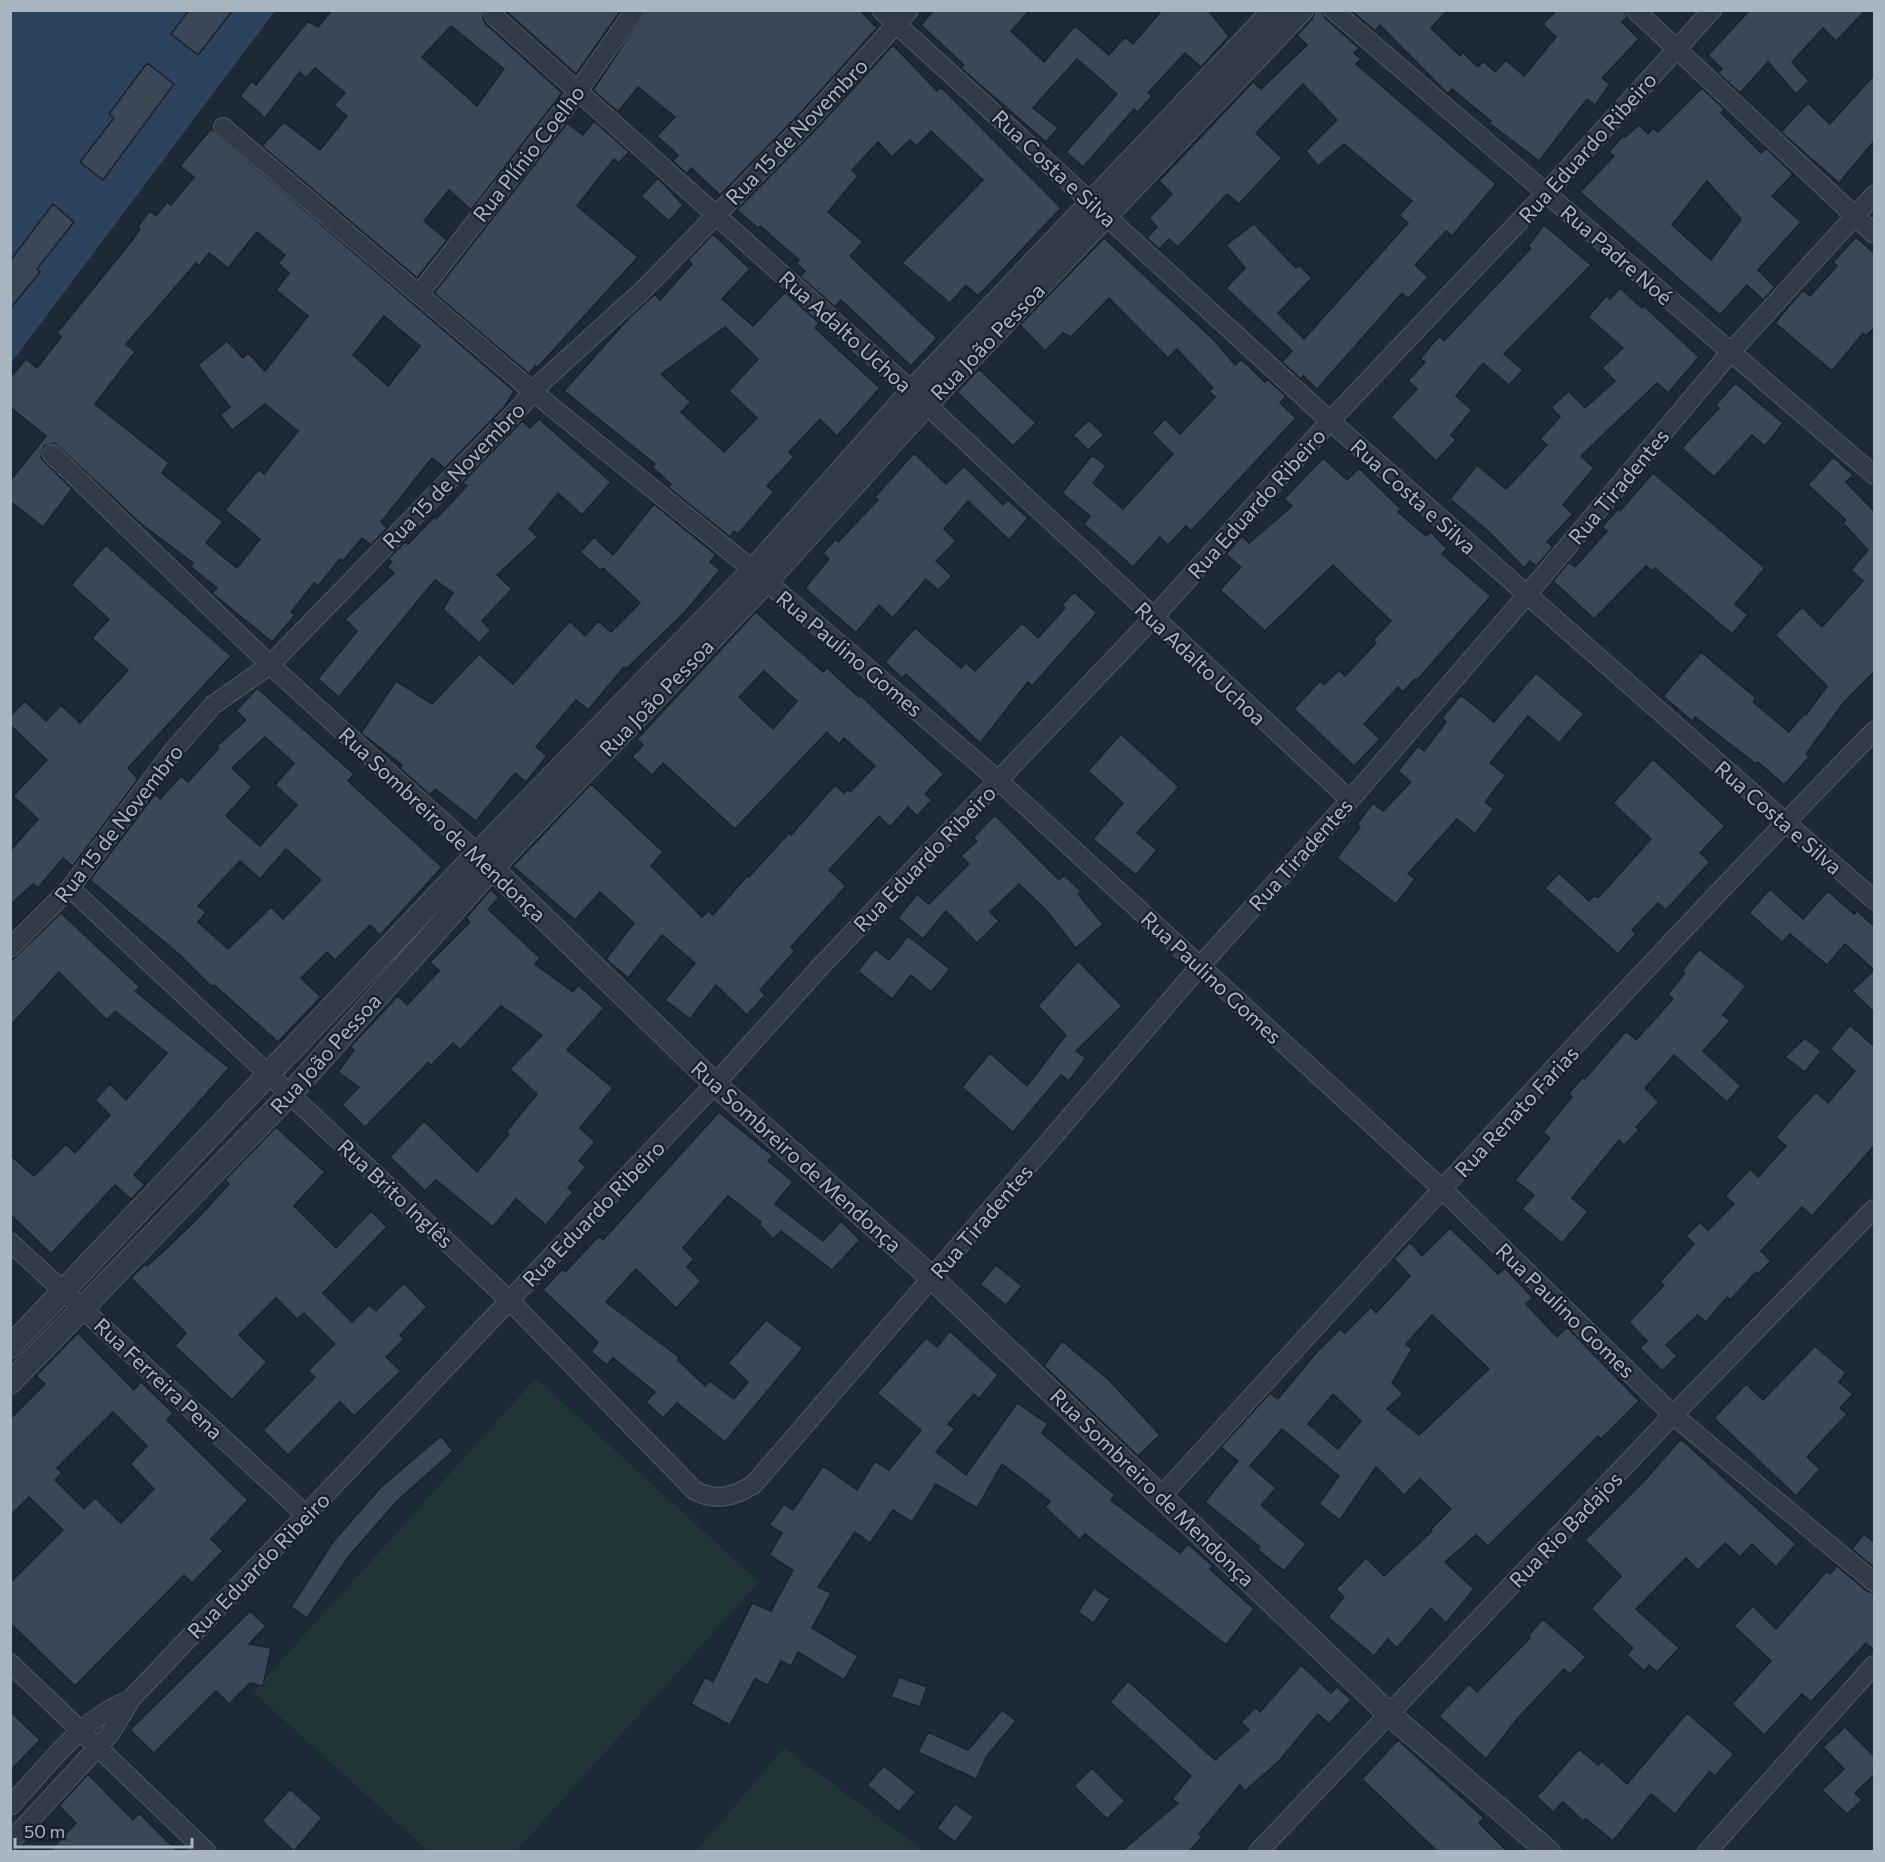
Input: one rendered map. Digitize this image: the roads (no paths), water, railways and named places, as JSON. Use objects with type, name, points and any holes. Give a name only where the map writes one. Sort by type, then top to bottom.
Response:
[{"type":"street","name":"Rua Plínio Coelho","points":[[419,294],[578,92],[634,10]]},
{"type":"street","name":"Rua Costa e Silva","points":[[881,10],[903,17],[1099,209],[1330,421],[1526,596],[1875,900]]},
{"type":"street","name":"Rua João Pessoa","points":[[1099,209],[1274,10]]},
{"type":"street","name":"Rua João Pessoa","points":[[10,1347],[270,1074],[485,861],[759,576],[919,398],[1099,209],[1302,10]]},
{"type":"street","name":"Rua Padre Noé","points":[[1333,10],[1547,192],[1730,353],[1875,475]]},
{"type":"street","points":[[1635,10],[1875,234]]},
{"type":"street","name":"Rua Eduardo Ribeiro","points":[[10,1842],[98,1748],[116,1726],[130,1700],[716,1084],[822,965],[1153,618],[1330,421],[1547,192],[1712,10]]},
{"type":"street","name":"Rua Adalto Uchoa","points":[[494,16],[919,398],[1350,800]]},
{"type":"street","name":"Rua 15 de Novembro","points":[[10,948],[70,888],[173,751],[213,705],[270,665],[523,404],[532,391],[642,291],[812,117],[903,17]]},
{"type":"street","name":"Rua Paulino Gomes","points":[[223,127],[532,391],[759,576],[998,780],[1442,1189],[1674,1415],[1875,1582]]},
{"type":"street","name":"Rua Tiradentes","points":[[716,1497],[741,1493],[754,1484],[1200,966],[1350,800],[1526,596],[1730,353],[1875,195]]},
{"type":"street","name":"Rua Sombreiro de Mendonça","points":[[52,454],[270,665],[485,861],[716,1084],[933,1278],[1389,1714],[1549,1851]]},
{"type":"street","name":"Rua Renato Farias","points":[[1162,1495],[1442,1189],[1785,823],[1875,731]]},
{"type":"street","name":"Rua João Pessoa","points":[[10,1383],[81,1307],[291,1093],[485,861]]},
{"type":"street","name":"Rua Brito Inglês","points":[[70,888],[509,1300],[683,1480],[705,1496],[716,1497]]},
{"type":"street","name":"Rua Rio Badajos","points":[[1258,1851],[1674,1415],[1875,1209]]},
{"type":"street","name":"Rua Ferreira Pena","points":[[10,1242],[306,1515]]},
{"type":"street","points":[[10,1663],[207,1851]]},
{"type":"street","points":[[1707,1851],[1875,1665]]},
{"type":"street","name":"Rua Eduardo Ribeiro","points":[[10,1806],[81,1731],[110,1708],[130,1700]]},
{"type":"water","points":[[11,11],[275,11],[11,363]]}]
